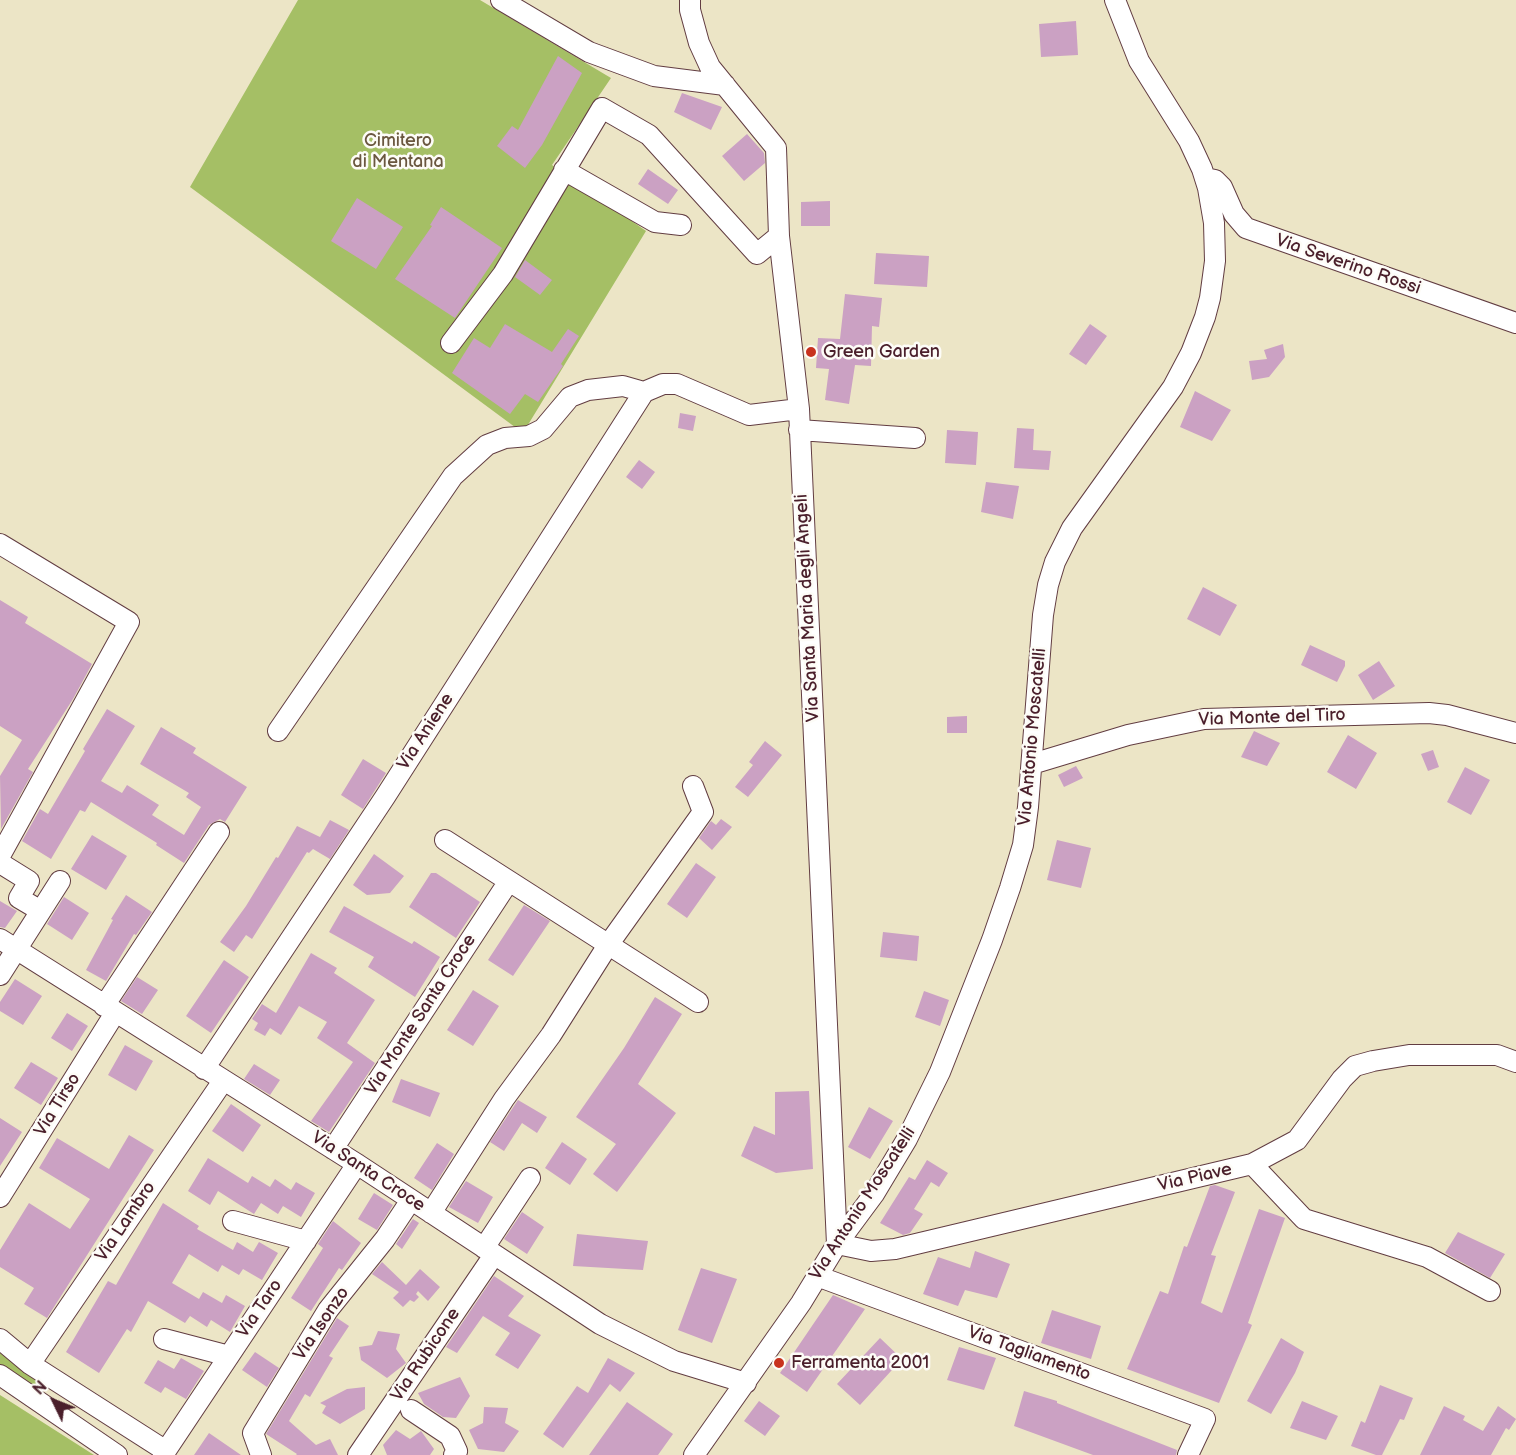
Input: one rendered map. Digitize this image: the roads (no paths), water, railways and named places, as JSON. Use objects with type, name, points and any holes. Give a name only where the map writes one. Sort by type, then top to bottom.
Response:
[{"type":"street","points":[[501,0],[589,52],[654,76],[725,85]]},
{"type":"street","name":"Via Santa Maria degli Angeli","points":[[690,0],[690,10],[699,43],[710,67],[776,148],[779,236],[799,409],[837,1245]]},
{"type":"street","name":"Via Antonio Moscatelli","points":[[694,1455],[746,1383],[837,1245],[874,1194],[925,1104],[954,1039],[1016,870],[1026,827],[1043,615],[1055,562],[1072,528],[1173,387],[1198,339],[1205,317],[1212,284],[1215,252],[1211,199],[1205,178],[1189,141],[1139,61],[1115,0]]},
{"type":"street","points":[[451,344],[503,274],[602,108],[649,135],[757,254],[779,236]]},
{"type":"street","points":[[564,170],[654,222],[681,225]]},
{"type":"street","name":"Via Severino Rossi","points":[[1205,178],[1215,180],[1222,187],[1234,214],[1246,228],[1516,323]]},
{"type":"street","points":[[278,731],[453,476],[487,445],[505,438],[529,436],[543,429],[570,397],[588,390],[623,386],[644,392],[663,384],[677,384],[749,415],[799,409]]},
{"type":"street","name":"Via Aniene","points":[[204,1069],[385,797],[644,392]]},
{"type":"street","points":[[799,430],[915,438]]},
{"type":"street","points":[[0,544],[129,622],[0,856]]},
{"type":"street","name":"Via Monte del Tiro","points":[[1032,764],[1134,733],[1204,719],[1429,713],[1447,715],[1516,733]]},
{"type":"street","points":[[431,1213],[504,1099],[551,1035],[608,945],[703,812],[693,786]]},
{"type":"street","name":"Via Tirso","points":[[0,1197],[110,1009],[219,832]]},
{"type":"street","points":[[445,840],[698,1002]]},
{"type":"street","points":[[0,863],[29,881],[19,898],[41,911]]},
{"type":"street","points":[[0,975],[8,944],[41,911],[60,881]]},
{"type":"street","name":"Via Monte Santa Croce","points":[[333,1149],[509,881]]},
{"type":"street","name":"Via Santa Croce","points":[[8,944],[357,1164],[610,1329],[674,1360],[746,1383]]},
{"type":"street","name":"Via Piave","points":[[837,1245],[871,1251],[903,1247],[1252,1164],[1298,1140],[1342,1079],[1355,1066],[1409,1056],[1497,1055],[1516,1062]]},
{"type":"street","name":"Via Lambro","points":[[30,1364],[223,1081]]},
{"type":"street","name":"Via Taro","points":[[165,1453],[357,1164]]},
{"type":"street","points":[[1252,1164],[1304,1219],[1427,1257],[1490,1291]]},
{"type":"street","name":"Via Rubicone","points":[[358,1455],[489,1252],[530,1178]]},
{"type":"street","name":"Via Isonzo","points":[[261,1455],[253,1433],[328,1310],[385,1239],[411,1200]]},
{"type":"street","points":[[233,1221],[306,1241]]},
{"type":"street","name":"Via Tagliamento","points":[[817,1276],[1205,1419],[1188,1455]]},
{"type":"street","points":[[0,1339],[30,1364],[165,1453]]},
{"type":"street","points":[[164,1339],[229,1356]]},
{"type":"street","points":[[0,1375],[117,1455]]},
{"type":"street","points":[[411,1410],[450,1437],[457,1451],[454,1455]]},
{"type":"place","name":"Green Garden","points":[[811,352]]},
{"type":"place","name":"Ferramenta 2001","points":[[779,1363]]},
{"type":"park label","name":"Cimitero di Mentana","points":[[398,151]]}]
